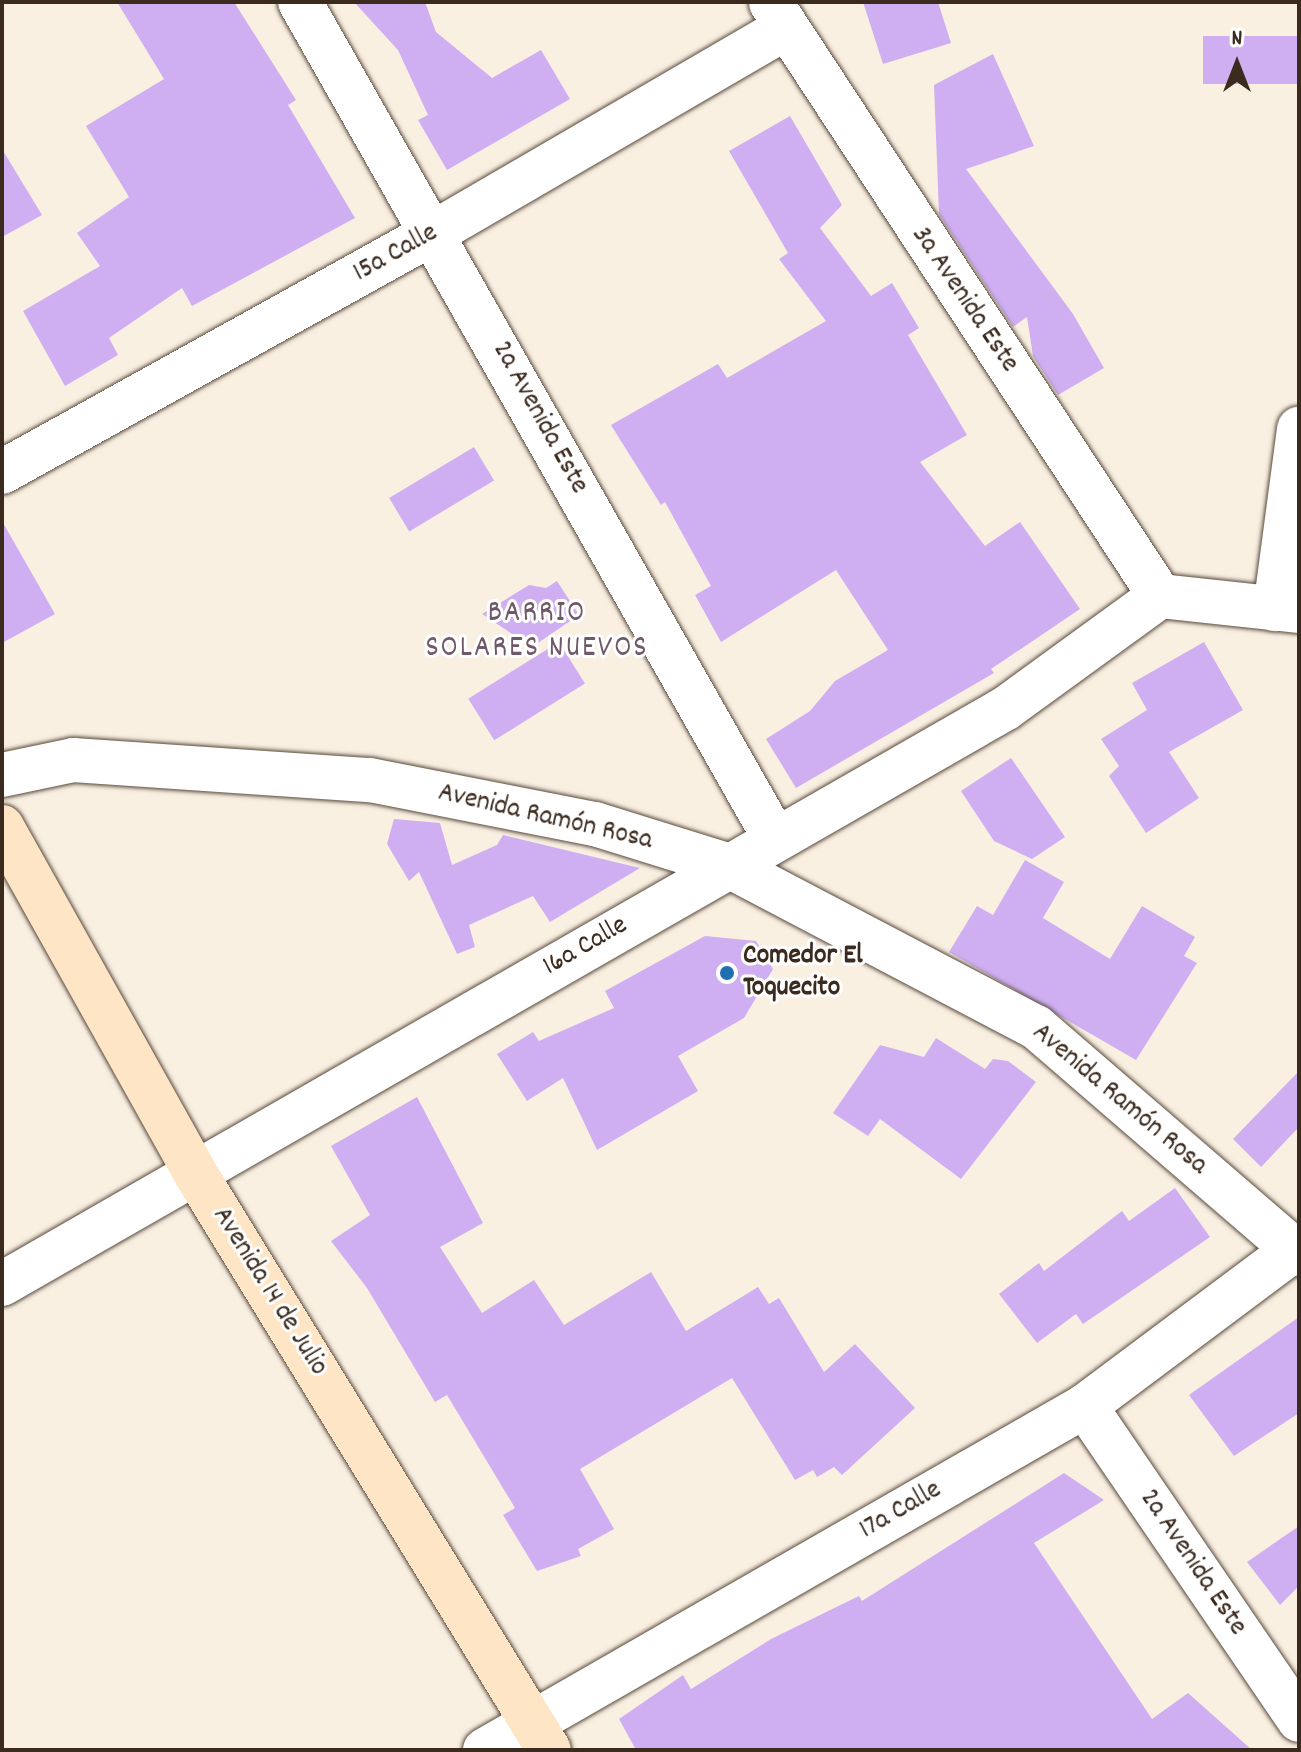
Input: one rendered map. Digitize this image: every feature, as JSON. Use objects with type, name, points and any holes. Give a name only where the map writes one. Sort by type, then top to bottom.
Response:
[{"type":"street","name":"2a Avenida Este","points":[[300,2],[435,232],[774,837]]},
{"type":"street","name":"15a Calle","points":[[2,472],[435,232],[778,15]]},
{"type":"street","name":"3a Avenida Este","points":[[778,15],[1160,596]]},
{"type":"street","points":[[1160,596],[1287,610],[1299,429]]},
{"type":"street","name":"16a Calle","points":[[2,1284],[197,1176],[774,837],[1006,708],[1160,596]]},
{"type":"street","name":"Avenida Ramón Rosa","points":[[2,775],[73,760],[370,780],[595,824],[727,865],[1036,1027],[1298,1250]]},
{"type":"street","name":"Avenida 14 de Julio","points":[[2,827],[197,1176],[540,1736]]},
{"type":"street","name":"17a Calle","points":[[485,1750],[540,1736],[1085,1406],[1298,1250]]},
{"type":"street","name":"2a Avenida Este","points":[[1085,1406],[1299,1720]]},
{"type":"building","points":[[117,2],[234,2],[296,100],[288,105],[355,218],[192,306],[182,288],[109,338],[118,355],[65,386],[23,311],[100,266],[77,233],[129,197],[86,126],[164,79]]},
{"type":"building","points":[[354,2],[425,2],[436,32],[492,78],[541,50],[570,99],[447,170],[418,120],[428,115],[398,50]]},
{"type":"building","points":[[863,2],[938,2],[951,43],[883,64]]},
{"type":"building","points":[[1203,36],[1299,36],[1299,84],[1203,84]]},
{"type":"building","points":[[993,54],[1034,146],[966,169],[1073,314],[1104,368],[1058,395],[1033,356],[1027,317],[1013,327],[939,214],[934,85]]},
{"type":"building","points":[[790,116],[842,205],[820,228],[871,296],[892,283],[919,328],[908,335],[967,435],[920,462],[985,546],[1020,522],[1080,609],[991,669],[994,673],[796,788],[766,739],[810,711],[835,681],[888,650],[836,570],[721,642],[695,595],[711,586],[665,502],[661,505],[611,425],[718,364],[727,378],[826,321],[779,259],[788,253],[729,151]]},
{"type":"building","points":[[2,149],[42,215],[2,237]]},
{"type":"building","points":[[474,447],[494,480],[409,531],[389,498]]},
{"type":"building","points":[[2,521],[55,614],[2,643]]},
{"type":"building","points":[[557,581],[579,615],[532,647],[482,614],[529,585],[546,588]]},
{"type":"building","points":[[559,642],[585,684],[494,740],[468,699]]},
{"type":"building","points":[[1204,642],[1243,710],[1169,752],[1199,798],[1146,833],[1109,776],[1119,766],[1101,739],[1147,710],[1132,683]]},
{"type":"building","points":[[1011,758],[1065,837],[1032,859],[994,841],[961,791]]},
{"type":"building","points":[[394,819],[440,823],[452,865],[497,845],[503,835],[640,868],[550,922],[533,896],[469,925],[475,947],[457,954],[419,872],[409,881],[387,844]]},
{"type":"building","points":[[1025,860],[1064,882],[1043,918],[1110,959],[1142,906],[1195,937],[1184,956],[1197,963],[1136,1060],[949,952],[977,906],[993,915]]},
{"type":"building","points":[[705,936],[756,941],[773,969],[744,1018],[678,1056],[698,1091],[597,1150],[563,1078],[527,1101],[497,1054],[533,1032],[539,1041],[614,1008],[605,991]]},
{"type":"building","points":[[936,1038],[985,1069],[993,1059],[1008,1061],[1036,1082],[961,1179],[880,1119],[868,1136],[833,1113],[880,1045],[924,1057]]},
{"type":"building","points":[[1299,1071],[1299,1127],[1261,1167],[1233,1139]]},
{"type":"building","points":[[417,1097],[483,1223],[440,1247],[482,1313],[534,1280],[564,1325],[651,1272],[686,1331],[758,1287],[769,1304],[779,1298],[824,1372],[855,1344],[915,1408],[842,1475],[834,1467],[817,1477],[813,1470],[795,1480],[732,1378],[580,1469],[614,1529],[578,1549],[581,1556],[537,1571],[503,1515],[515,1508],[447,1395],[435,1402],[367,1288],[331,1241],[370,1215],[331,1146]]},
{"type":"building","points":[[1175,1188],[1210,1237],[1083,1324],[1076,1314],[1037,1343],[999,1294],[1039,1263],[1044,1271],[1122,1211],[1129,1221]]},
{"type":"building","points":[[1299,1317],[1299,1413],[1234,1456],[1189,1395]]},
{"type":"building","points":[[1064,1473],[1104,1500],[1034,1543],[1152,1719],[1188,1693],[1252,1750],[636,1750],[619,1719],[683,1675],[691,1689],[771,1639],[859,1596],[862,1601]]},
{"type":"building","points":[[1299,1526],[1299,1586],[1280,1605],[1247,1562]]},
{"type":"place","name":"Comedor El Toquecito","points":[[727,973]]},
{"type":"district","name":"BARRIO SOLARES NUEVOS","points":[[537,632]]}]
